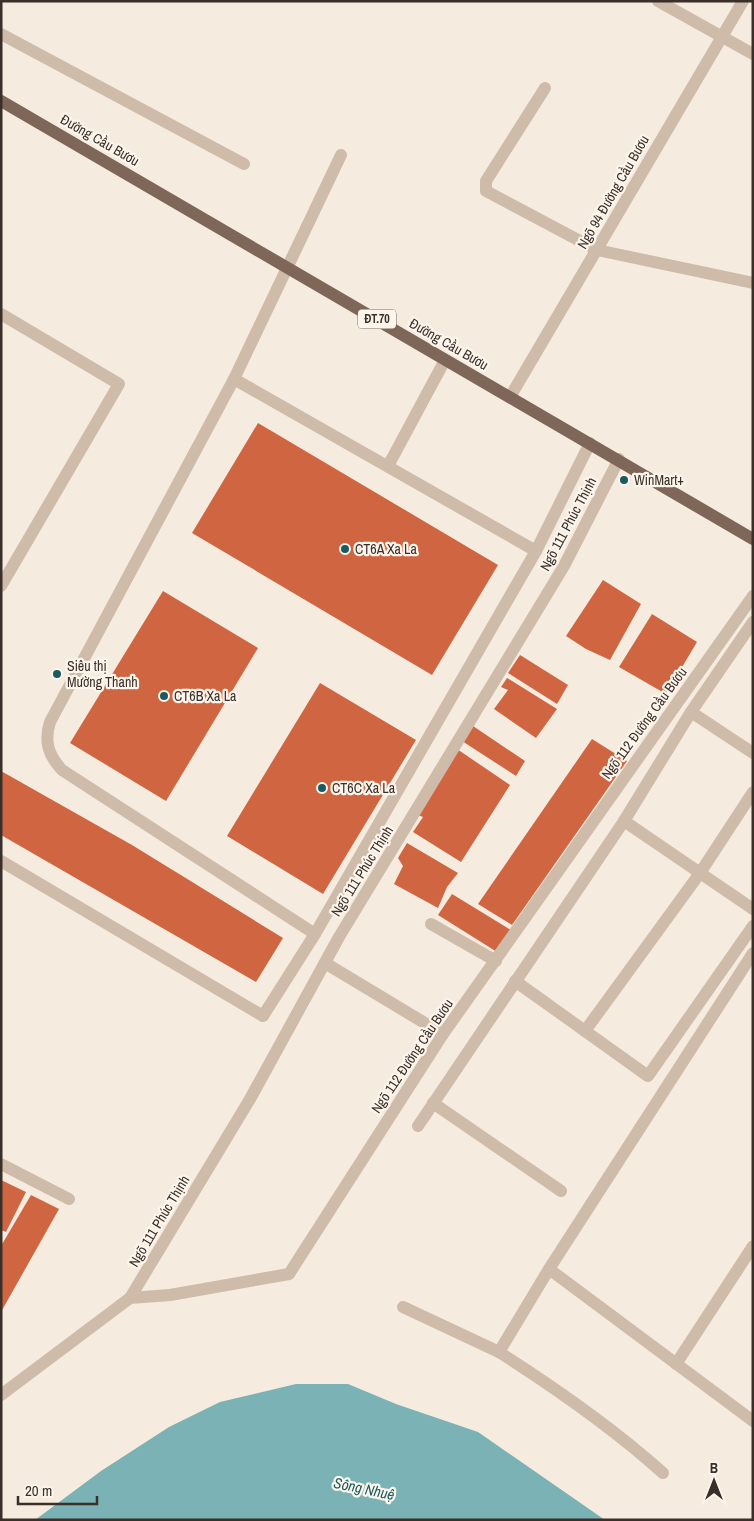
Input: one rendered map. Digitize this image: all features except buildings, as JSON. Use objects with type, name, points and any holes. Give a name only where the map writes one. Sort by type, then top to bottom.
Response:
[{"type":"main road","name":"Đường Cầu Bươu","points":[[1,101],[289,267],[753,539]]},
{"type":"street","points":[[658,1],[753,54]]},
{"type":"street","name":"Ngõ 94 Đường Cầu Bươu","points":[[510,397],[743,1]]},
{"type":"street","points":[[1,34],[244,164]]},
{"type":"street","points":[[545,88],[486,181],[486,191],[597,250],[753,283]]},
{"type":"street","points":[[315,934],[62,770],[51,758],[48,750],[48,730],[50,722],[234,379],[289,267],[340,155]]},
{"type":"street","points":[[1,314],[119,384],[3,579]]},
{"type":"street","points":[[388,466],[446,360]]},
{"type":"street","points":[[234,379],[536,551]]},
{"type":"street","points":[[1,861],[263,1016],[315,934],[536,551],[590,443]]},
{"type":"street","name":"Ngõ 111 Phúc Thịnh","points":[[130,1298],[250,1099],[325,963],[564,566],[619,460]]},
{"type":"street","name":"Ngõ 112 Đường Cầu Bươu","points":[[130,1298],[170,1294],[289,1274],[443,1034],[753,596]]},
{"type":"street","points":[[418,1126],[624,821],[690,712],[753,622]]},
{"type":"street","points":[[690,712],[753,752]]},
{"type":"street","points":[[585,1032],[700,873],[753,792]]},
{"type":"street","points":[[624,821],[753,910]]},
{"type":"street","points":[[431,924],[496,961]]},
{"type":"street","points":[[515,981],[648,1076],[753,926]]},
{"type":"street","points":[[499,1352],[549,1269],[753,953]]},
{"type":"street","points":[[325,963],[443,1034]]},
{"type":"street","points":[[433,1103],[561,1191]]},
{"type":"street","points":[[1,1164],[69,1199]]},
{"type":"street","points":[[676,1364],[753,1246]]},
{"type":"street","points":[[549,1269],[753,1421]]},
{"type":"street","points":[[1,1395],[130,1298]]},
{"type":"street","points":[[403,1307],[499,1352],[564,1393],[627,1440],[663,1473]]},
{"type":"water","name":"Sông Nhuệ","points":[[296,1384],[348,1384],[396,1404],[478,1432],[605,1520],[35,1520],[101,1471],[169,1427],[220,1402]]},
{"type":"place","name":"WinMart+","points":[[624,480]]},
{"type":"place","name":"CT6A Xa La","points":[[345,549]]},
{"type":"place","name":"Siêu thị Mường Thanh","points":[[57,674]]},
{"type":"place","name":"CT6B Xa La","points":[[164,696]]},
{"type":"place","name":"CT6C Xa La","points":[[322,788]]}]
